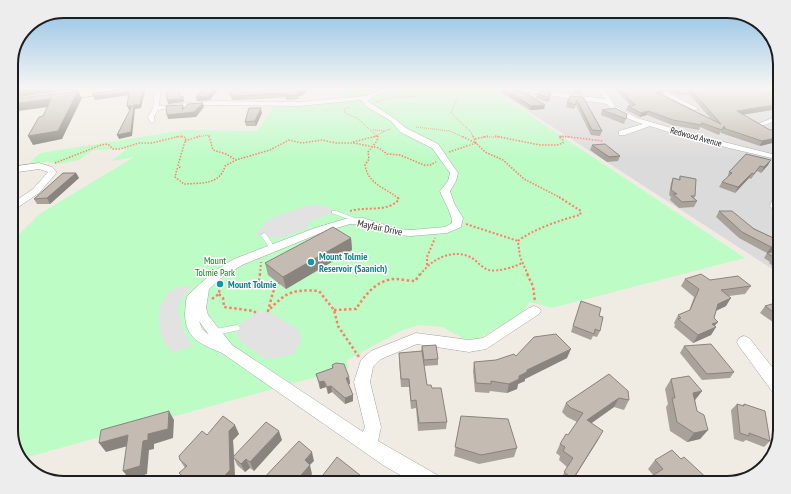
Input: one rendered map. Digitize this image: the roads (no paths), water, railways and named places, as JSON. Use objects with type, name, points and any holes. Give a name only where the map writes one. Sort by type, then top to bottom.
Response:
[{"type":"street","points":[[152,121],[151,117],[154,111]]},
{"type":"street","name":"Mayfair Drive","points":[[380,111],[393,120],[403,130],[431,144],[444,158],[454,173],[452,181],[445,191],[446,197],[455,212],[458,222],[453,227],[437,232],[404,233],[358,221],[337,224],[272,248],[225,270],[194,295],[192,300],[192,322],[196,332],[205,340],[227,349],[389,459],[419,476]]},
{"type":"street","name":"Redwood Avenue","points":[[620,111],[649,124],[773,156]]},
{"type":"street","points":[[762,124],[773,120]]},
{"type":"street","points":[[622,133],[649,124]]},
{"type":"street","points":[[18,169],[42,167],[52,170],[52,175],[36,191],[18,204]]},
{"type":"street","name":"Mayfair Drive","points":[[203,287],[200,308],[202,316],[216,332],[227,349]]},
{"type":"street","points":[[368,444],[374,427],[362,382],[366,364],[376,355],[416,338],[468,346],[486,343],[534,311]]},
{"type":"street","points":[[744,342],[773,380]]},
{"type":"lane","points":[[334,212],[343,214],[358,221]]},
{"type":"lane","points":[[264,235],[272,248]]},
{"type":"lane","points":[[216,332],[237,328]]},
{"type":"place","name":"Mount Tolmie Reservoir (Saanich)","points":[[311,262]]},
{"type":"place","name":"Mount Tolmie","points":[[220,284]]},
{"type":"park label","name":"Mount Tolmie Park","points":[[215,266]]}]
